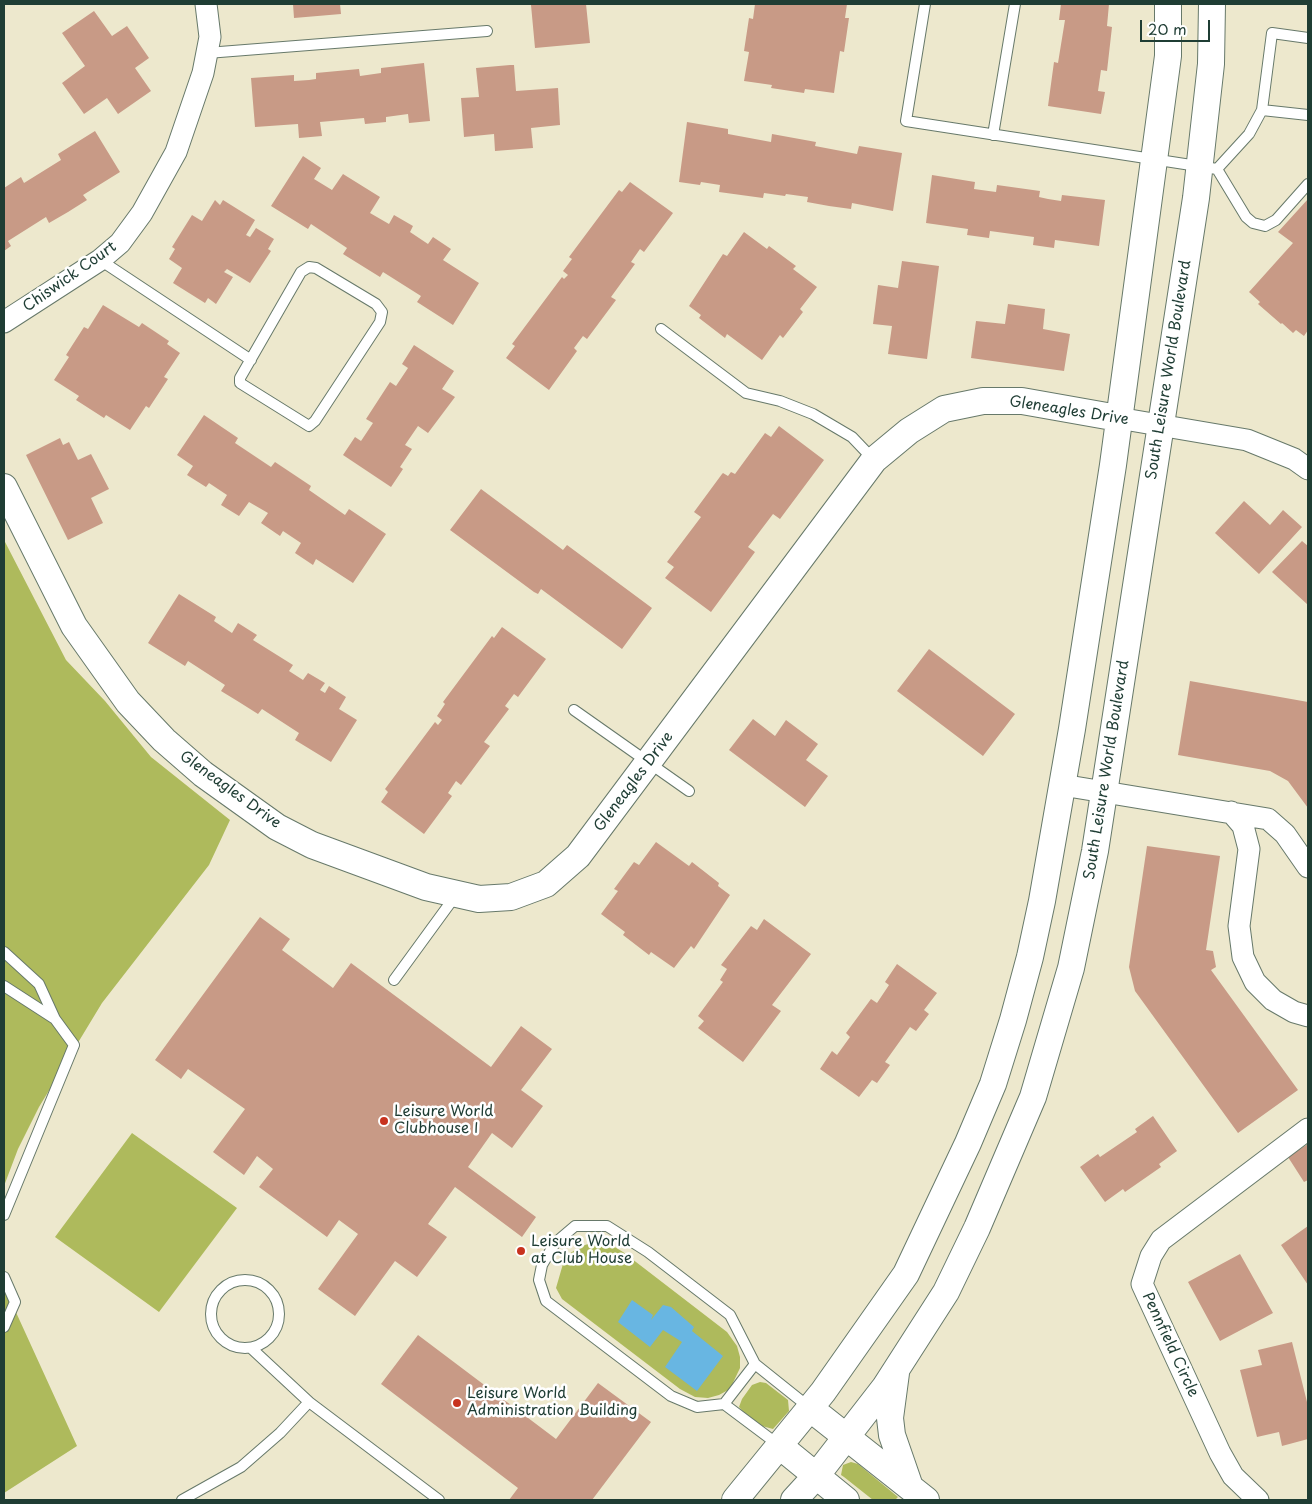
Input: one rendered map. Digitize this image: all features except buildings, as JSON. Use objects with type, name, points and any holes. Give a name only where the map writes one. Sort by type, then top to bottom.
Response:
[{"type":"street","name":"Chiswick Court","points":[[4,322],[100,260],[120,244],[136,221],[176,152],[203,73],[210,38],[206,4]]},
{"type":"street","points":[[735,1500],[811,1409],[906,1274],[968,1143],[993,1084],[1030,957],[1062,785],[1113,465],[1168,56],[1168,4]]},
{"type":"street","name":"South Leisure World Boulevard","points":[[794,1500],[846,1438],[896,1370],[950,1284],[981,1220],[1033,1096],[1071,968],[1084,910],[1161,425],[1208,167],[1212,4]]},
{"type":"street","name":"Gleneagles Drive","points":[[4,487],[74,626],[128,702],[164,740],[203,774],[277,827],[312,845],[426,887],[479,898],[511,897],[546,884],[578,856],[874,460],[909,431],[944,409],[983,401],[1022,401],[1247,440],[1294,458],[1308,469]]},
{"type":"street","points":[[1062,785],[1268,819],[1285,834],[1308,867]]},
{"type":"street","points":[[1231,812],[1243,826],[1249,849],[1239,926],[1243,958],[1255,982],[1273,1000],[1294,1012],[1308,1016]]},
{"type":"street","name":"Pennfield Circle","points":[[1258,1500],[1232,1476],[1142,1284],[1151,1256],[1161,1240],[1308,1129]]},
{"type":"street","points":[[896,1370],[890,1418],[892,1435],[918,1494]]},
{"type":"street","points":[[811,1409],[918,1494]]},
{"type":"street","points":[[781,1447],[846,1500]]},
{"type":"lane","points":[[925,4],[906,121],[1208,167],[1246,217],[1253,223],[1265,226],[1276,220],[1308,184]]},
{"type":"lane","points":[[993,134],[1015,4]]},
{"type":"lane","points":[[207,53],[487,30]]},
{"type":"lane","points":[[1208,167],[1249,134],[1262,110],[1272,32],[1308,38]]},
{"type":"lane","points":[[1262,110],[1308,116]]},
{"type":"lane","points":[[100,260],[251,360]]},
{"type":"lane","points":[[309,267],[316,268],[376,304],[382,312],[380,322],[315,421],[309,426],[240,384],[240,378],[251,360],[301,272],[309,267]]},
{"type":"lane","points":[[661,329],[746,392],[780,401],[813,414],[852,437],[874,460]]},
{"type":"lane","points":[[574,710],[689,791]]},
{"type":"lane","points":[[394,980],[457,894]]},
{"type":"lane","points":[[4,952],[39,984],[56,1019],[74,1045],[4,1215]]},
{"type":"lane","points":[[4,986],[56,1019]]},
{"type":"lane","points":[[781,1447],[724,1404],[697,1406],[670,1396],[546,1301],[539,1280],[542,1265],[555,1243],[575,1226],[607,1226],[648,1252],[730,1315],[755,1364],[811,1409]]},
{"type":"lane","points":[[4,1277],[15,1302],[4,1326]]},
{"type":"lane","points":[[251,1348],[261,1345],[270,1338],[279,1319],[279,1308],[275,1297],[260,1283],[250,1280],[238,1280],[226,1285],[212,1303],[210,1315],[219,1337],[228,1344],[239,1348],[251,1348],[309,1402],[439,1500]]},
{"type":"lane","points":[[724,1404],[755,1364]]},
{"type":"lane","points":[[182,1500],[242,1467],[280,1433],[309,1402]]},
{"type":"green space","points":[[4,540],[66,660],[105,701],[151,757],[230,820],[209,865],[102,1003],[39,1107],[18,1149],[4,1186]]},
{"type":"green space","points":[[132,1133],[237,1208],[159,1312],[55,1237]]},
{"type":"green space","points":[[594,1242],[608,1243],[623,1252],[727,1332],[737,1346],[740,1357],[740,1368],[730,1389],[708,1398],[695,1397],[680,1389],[562,1299],[556,1288],[565,1257],[579,1247]]},
{"type":"green space","points":[[4,1286],[77,1446],[4,1493]]},
{"type":"green space","points":[[760,1382],[766,1383],[788,1400],[789,1411],[773,1429],[762,1426],[746,1415],[739,1407],[752,1385]]},
{"type":"green space","points":[[851,1462],[858,1464],[898,1497],[895,1500],[873,1500],[841,1475],[843,1465]]},
{"type":"water","points":[[632,1300],[653,1315],[651,1320],[663,1305],[671,1307],[694,1327],[692,1331],[723,1356],[697,1391],[665,1367],[682,1342],[663,1330],[650,1347],[618,1322]]},
{"type":"place","name":"Leisure World Clubhouse I","points":[[384,1121]]},
{"type":"place","name":"Leisure World at Club House","points":[[521,1251]]},
{"type":"place","name":"Leisure World Administration Building","points":[[457,1403]]}]
